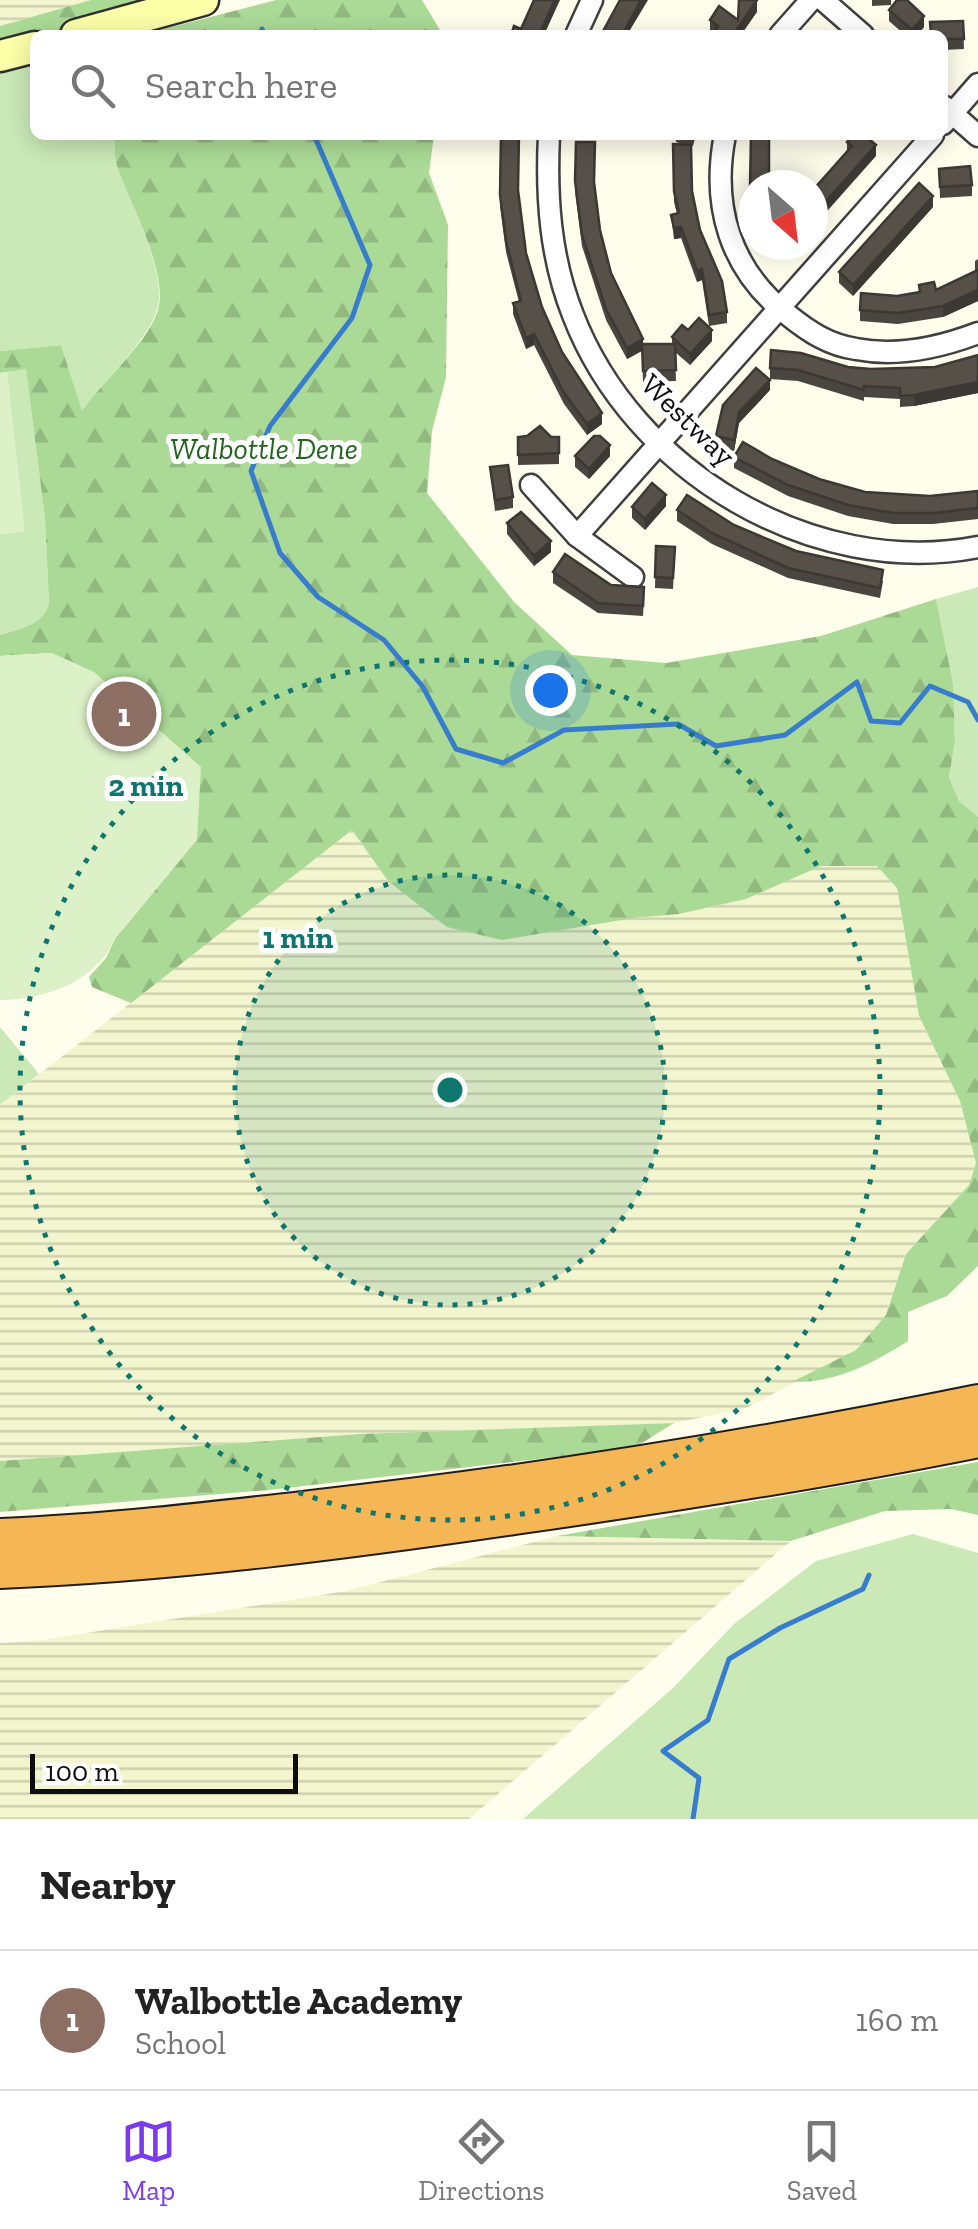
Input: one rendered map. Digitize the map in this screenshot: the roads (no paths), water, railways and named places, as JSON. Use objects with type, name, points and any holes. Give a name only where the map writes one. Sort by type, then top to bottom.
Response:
[{"type":"highway","points":[[0,1538],[236,1519],[424,1498],[642,1467],[978,1404]]},
{"type":"highway","points":[[0,1570],[239,1550],[429,1528],[856,1462],[978,1438]]},
{"type":"main road","points":[[94,30],[203,0]]},
{"type":"main road","points":[[0,56],[30,47]]},
{"type":"street","points":[[578,30],[592,0]]},
{"type":"street","points":[[784,30],[811,0]]},
{"type":"street","points":[[823,0],[856,30]]},
{"type":"street","points":[[948,112],[978,84]]},
{"type":"street","points":[[948,115],[978,136]]},
{"type":"street","name":"Westway","points":[[549,140],[549,214],[554,251],[573,316],[601,372],[660,443],[702,480],[731,499],[797,530],[862,548],[899,552],[978,548]]},
{"type":"street","points":[[725,140],[721,185],[730,236],[740,263],[754,284],[810,332],[854,349],[904,352],[978,334]]},
{"type":"street","points":[[577,536],[929,140]]},
{"type":"street","points":[[531,485],[577,536],[633,577]]},
{"type":"waterway","points":[[316,140],[370,265],[352,318],[270,426],[251,471],[280,553],[318,597],[384,640],[423,687],[456,749],[503,763],[564,730],[678,724],[716,746],[785,735],[857,682],[871,721],[900,723],[930,686],[968,702],[978,720]]},
{"type":"waterway","points":[[693,1819],[699,1778],[663,1751],[708,1720],[729,1659],[780,1628],[863,1589],[869,1575]]},
{"type":"place","name":"Walbottle Academy","points":[[124,714]]},
{"type":"park label","name":"Walbottle Dene","points":[[264,449]]}]
